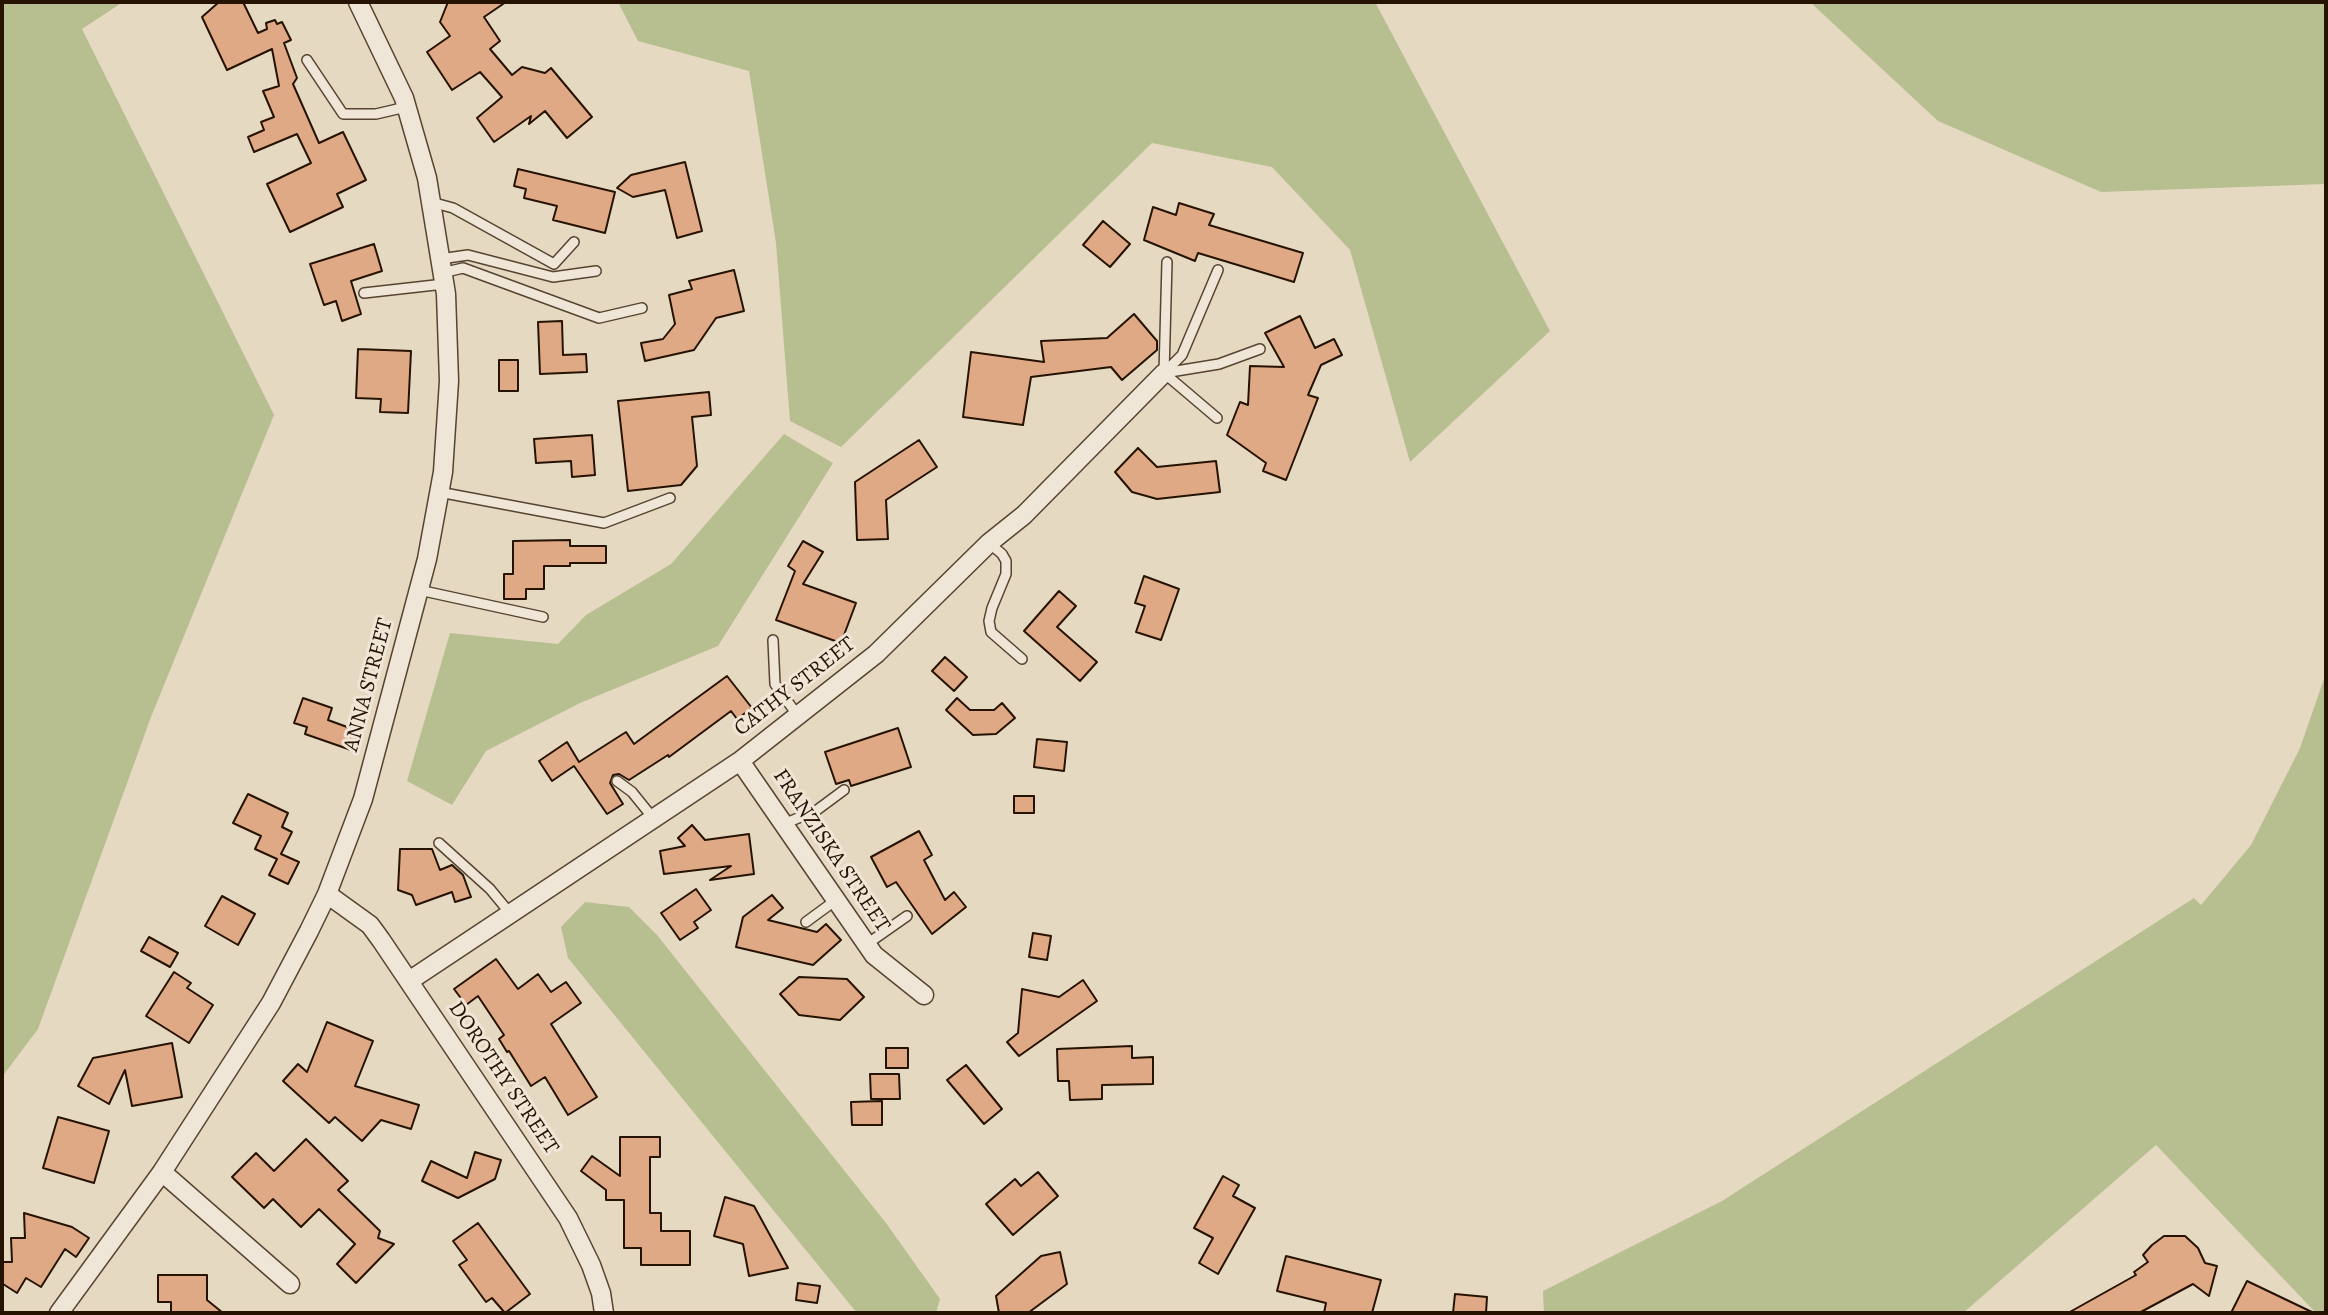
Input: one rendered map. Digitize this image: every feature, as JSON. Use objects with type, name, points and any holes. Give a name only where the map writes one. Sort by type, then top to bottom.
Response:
[{"type":"street","name":"ANNA STREET","points":[[59,1313],[162,1172],[271,1003],[327,894],[363,799],[427,559],[443,472],[449,381],[442,272],[427,178],[406,107],[358,2]]},
{"type":"street","name":"CATHY STREET","points":[[409,981],[740,761],[876,654],[989,543],[1024,515],[1164,373]]},
{"type":"street","name":"FRANZISKA STREET","points":[[740,761],[874,955],[924,995]]},
{"type":"street","name":"DOROTHY STREET","points":[[327,894],[370,925],[568,1218],[591,1265],[604,1313]]},
{"type":"street","points":[[162,1172],[290,1284]]},
{"type":"lane","points":[[307,60],[343,114],[376,114],[406,107]]},
{"type":"lane","points":[[430,202],[453,208],[554,264],[574,242]]},
{"type":"lane","points":[[442,272],[468,255],[553,277],[596,271]]},
{"type":"lane","points":[[1164,373],[1167,262]]},
{"type":"lane","points":[[364,293],[463,268],[599,318],[642,308]]},
{"type":"lane","points":[[1164,373],[1182,355],[1218,270]]},
{"type":"lane","points":[[1164,373],[1219,364],[1260,349]]},
{"type":"lane","points":[[1164,373],[1217,418]]},
{"type":"lane","points":[[439,492],[604,523],[670,498]]},
{"type":"lane","points":[[989,543],[1006,561],[1006,574],[989,621],[991,632],[1022,659]]},
{"type":"lane","points":[[419,590],[543,617]]},
{"type":"lane","points":[[773,640],[775,684],[798,716]]},
{"type":"lane","points":[[617,781],[632,792],[653,818]]},
{"type":"lane","points":[[784,824],[817,810],[844,790]]},
{"type":"lane","points":[[439,843],[490,889],[509,912]]},
{"type":"lane","points":[[806,922],[836,900]]},
{"type":"lane","points":[[866,944],[907,916]]},
{"type":"green space","points":[[2,2],[123,2],[82,29],[274,415],[151,717],[38,1029],[2,1077]]},
{"type":"green space","points":[[618,2],[1375,2],[1550,331],[1410,462],[1350,250],[1272,167],[1152,143],[841,447],[790,421],[776,243],[749,71],[638,41]]},
{"type":"green space","points":[[1810,2],[2326,2],[2326,184],[2101,192],[1938,121]]},
{"type":"green space","points":[[784,434],[833,463],[718,646],[580,703],[486,751],[452,805],[407,781],[450,633],[558,644],[586,615],[671,564]]},
{"type":"green space","points":[[2326,673],[2326,1313],[2316,1313],[2156,1145],[1963,1313],[1544,1313],[1543,1291],[1722,1201],[2194,898],[2201,905],[2251,845],[2300,748]]},
{"type":"green space","points":[[585,902],[629,907],[657,935],[886,1223],[940,1299],[936,1313],[857,1313],[568,958],[561,927]]},
{"type":"building","points":[[219,2],[243,2],[258,33],[267,29],[266,23],[275,20],[277,24],[282,22],[291,40],[284,43],[297,78],[293,84],[319,143],[343,132],[366,180],[337,194],[343,207],[290,232],[267,184],[311,163],[297,134],[254,152],[248,137],[264,130],[261,122],[274,117],[263,91],[279,86],[272,49],[227,70],[202,17]]},
{"type":"building","points":[[448,2],[506,2],[484,17],[500,41],[490,49],[512,75],[522,67],[545,73],[551,68],[592,117],[567,138],[545,111],[529,124],[531,116],[494,142],[477,118],[502,97],[480,72],[452,90],[427,52],[450,36],[440,22]]},
{"type":"building","points":[[685,162],[702,231],[677,238],[665,190],[633,197],[617,188],[631,175]]},
{"type":"building","points":[[518,169],[615,192],[605,233],[553,220],[557,206],[524,198],[526,189],[514,186]]},
{"type":"building","points":[[1179,203],[1214,214],[1209,225],[1303,253],[1294,282],[1198,253],[1195,261],[1144,240],[1153,207],[1176,215]]},
{"type":"building","points":[[1103,221],[1130,244],[1110,267],[1083,245]]},
{"type":"building","points":[[374,244],[382,271],[351,281],[361,314],[342,321],[336,301],[324,305],[310,264]]},
{"type":"building","points":[[734,270],[744,311],[716,318],[694,350],[645,361],[641,343],[663,339],[675,324],[669,295],[692,289],[689,281]]},
{"type":"building","points":[[1134,314],[1157,341],[1157,350],[1122,380],[1111,367],[1031,377],[1023,425],[963,417],[971,352],[1044,362],[1041,341],[1107,338]]},
{"type":"building","points":[[1300,316],[1315,348],[1334,339],[1342,355],[1321,365],[1308,395],[1318,398],[1286,480],[1263,471],[1266,463],[1227,435],[1240,402],[1248,405],[1250,366],[1284,367],[1265,333]]},
{"type":"building","points":[[562,321],[563,355],[586,354],[587,372],[540,374],[538,322]]},
{"type":"building","points":[[358,349],[411,351],[408,413],[380,412],[381,399],[356,398]]},
{"type":"building","points":[[499,360],[518,360],[518,391],[499,391]]},
{"type":"building","points":[[709,392],[711,415],[692,417],[697,466],[681,485],[628,491],[618,401]]},
{"type":"building","points":[[592,435],[595,475],[572,477],[571,461],[536,463],[534,439]]},
{"type":"building","points":[[919,440],[937,467],[886,500],[888,539],[857,540],[855,482]]},
{"type":"building","points":[[1138,448],[1157,467],[1216,461],[1220,492],[1157,499],[1132,492],[1115,472]]},
{"type":"building","points":[[570,540],[570,546],[606,546],[606,563],[544,566],[544,589],[526,589],[526,599],[504,599],[504,574],[513,574],[513,541]]},
{"type":"building","points":[[803,541],[823,552],[803,584],[856,603],[841,643],[776,620],[795,571],[788,566]]},
{"type":"building","points":[[1144,576],[1179,589],[1161,640],[1136,632],[1145,606],[1135,603]]},
{"type":"building","points":[[1059,591],[1076,606],[1057,627],[1097,662],[1080,681],[1024,631]]},
{"type":"building","points":[[945,657],[967,677],[954,691],[932,671]]},
{"type":"building","points":[[727,676],[752,708],[737,719],[731,711],[669,757],[629,780],[619,774],[613,775],[610,783],[623,804],[607,814],[574,766],[552,781],[539,761],[567,742],[579,762],[626,732],[634,744]]},
{"type":"building","points":[[303,698],[332,708],[328,720],[358,731],[351,750],[305,734],[307,727],[294,723]]},
{"type":"building","points":[[957,698],[970,710],[994,710],[1002,703],[1015,718],[996,734],[973,735],[946,710]]},
{"type":"building","points":[[898,728],[911,767],[851,786],[849,780],[836,784],[825,752]]},
{"type":"building","points":[[1037,739],[1067,742],[1064,771],[1034,767]]},
{"type":"building","points":[[248,794],[288,813],[282,827],[292,832],[281,854],[299,862],[288,884],[269,875],[277,859],[255,849],[261,836],[233,823]]},
{"type":"building","points":[[1014,796],[1034,796],[1034,813],[1014,813]]},
{"type":"building","points":[[692,825],[705,840],[749,834],[754,874],[710,880],[731,866],[664,874],[660,851],[685,846],[678,838]]},
{"type":"building","points":[[919,831],[932,855],[924,860],[945,900],[954,892],[966,907],[932,934],[896,882],[887,887],[871,857]]},
{"type":"building","points":[[400,849],[432,849],[440,870],[452,865],[463,875],[471,897],[455,902],[452,892],[416,905],[412,895],[398,890]]},
{"type":"building","points":[[696,889],[711,910],[694,922],[698,928],[680,940],[661,913]]},
{"type":"building","points":[[772,895],[783,908],[768,920],[817,932],[826,924],[841,940],[813,965],[736,947],[743,917]]},
{"type":"building","points":[[222,896],[255,914],[238,945],[205,926]]},
{"type":"building","points":[[1033,933],[1051,936],[1047,960],[1029,957]]},
{"type":"building","points":[[149,937],[178,953],[170,967],[141,951]]},
{"type":"building","points":[[496,959],[518,989],[538,974],[551,992],[566,982],[581,1003],[551,1024],[597,1097],[568,1115],[545,1077],[531,1086],[499,1039],[504,1035],[478,996],[466,1005],[454,989]]},
{"type":"building","points":[[174,972],[191,983],[187,988],[213,1005],[189,1043],[146,1016]]},
{"type":"building","points":[[799,977],[847,979],[864,997],[840,1020],[799,1015],[780,994]]},
{"type":"building","points":[[1083,980],[1097,1001],[1019,1056],[1007,1042],[1018,1033],[1022,989],[1059,997]]},
{"type":"building","points":[[327,1022],[373,1041],[355,1086],[419,1105],[411,1129],[381,1120],[362,1141],[335,1117],[329,1123],[283,1081],[298,1064],[307,1072]]},
{"type":"building","points":[[172,1043],[182,1097],[132,1106],[125,1070],[109,1104],[78,1086],[93,1058]]},
{"type":"building","points":[[1132,1046],[1132,1058],[1153,1057],[1153,1084],[1102,1085],[1102,1099],[1070,1100],[1069,1081],[1058,1081],[1057,1049]]},
{"type":"building","points":[[886,1048],[908,1048],[908,1068],[886,1068]]},
{"type":"building","points":[[966,1065],[1002,1109],[984,1124],[947,1080]]},
{"type":"building","points":[[870,1074],[899,1074],[900,1099],[871,1099]]},
{"type":"building","points":[[882,1101],[882,1125],[852,1125],[851,1102]]},
{"type":"building","points":[[58,1117],[109,1131],[94,1183],[43,1168]]},
{"type":"building","points":[[620,1137],[660,1137],[660,1157],[650,1157],[650,1213],[661,1213],[661,1231],[690,1231],[690,1265],[641,1265],[641,1248],[624,1248],[624,1200],[606,1200],[606,1190],[581,1171],[592,1156],[620,1176]]},
{"type":"building","points":[[306,1139],[348,1181],[338,1190],[380,1231],[378,1238],[394,1244],[356,1283],[337,1264],[355,1244],[319,1209],[301,1227],[273,1199],[264,1208],[232,1177],[256,1153],[274,1171]]},
{"type":"building","points":[[475,1152],[501,1160],[495,1179],[458,1198],[422,1181],[431,1161],[467,1178]]},
{"type":"building","points":[[1038,1172],[1058,1196],[1013,1235],[986,1204],[1015,1179],[1021,1186]]},
{"type":"building","points":[[1223,1176],[1239,1185],[1233,1196],[1255,1208],[1218,1274],[1199,1263],[1213,1238],[1194,1228]]},
{"type":"building","points":[[725,1197],[754,1206],[788,1268],[749,1276],[743,1244],[714,1236]]},
{"type":"building","points":[[24,1213],[72,1227],[89,1238],[76,1257],[65,1249],[41,1287],[26,1278],[17,1293],[3,1284],[2,1262],[12,1262],[11,1238],[25,1238]]},
{"type":"building","points":[[478,1223],[530,1294],[505,1313],[492,1298],[486,1302],[459,1265],[467,1260],[453,1241]]},
{"type":"building","points":[[2164,1236],[2185,1236],[2198,1248],[2205,1263],[2217,1266],[2209,1296],[2193,1284],[2139,1313],[2068,1313],[2136,1275],[2134,1272],[2148,1262],[2143,1255]]},
{"type":"building","points":[[1060,1252],[1067,1284],[1028,1313],[999,1313],[996,1296],[1041,1256]]},
{"type":"building","points":[[1286,1256],[1381,1280],[1372,1313],[1324,1313],[1326,1303],[1277,1291]]},
{"type":"building","points":[[158,1275],[207,1275],[207,1300],[223,1313],[171,1313],[171,1302],[158,1302]]},
{"type":"building","points":[[2247,1281],[2314,1313],[2231,1313]]},
{"type":"building","points":[[798,1283],[820,1286],[817,1303],[796,1300]]},
{"type":"building","points":[[1455,1294],[1487,1297],[1486,1313],[1453,1313]]}]
